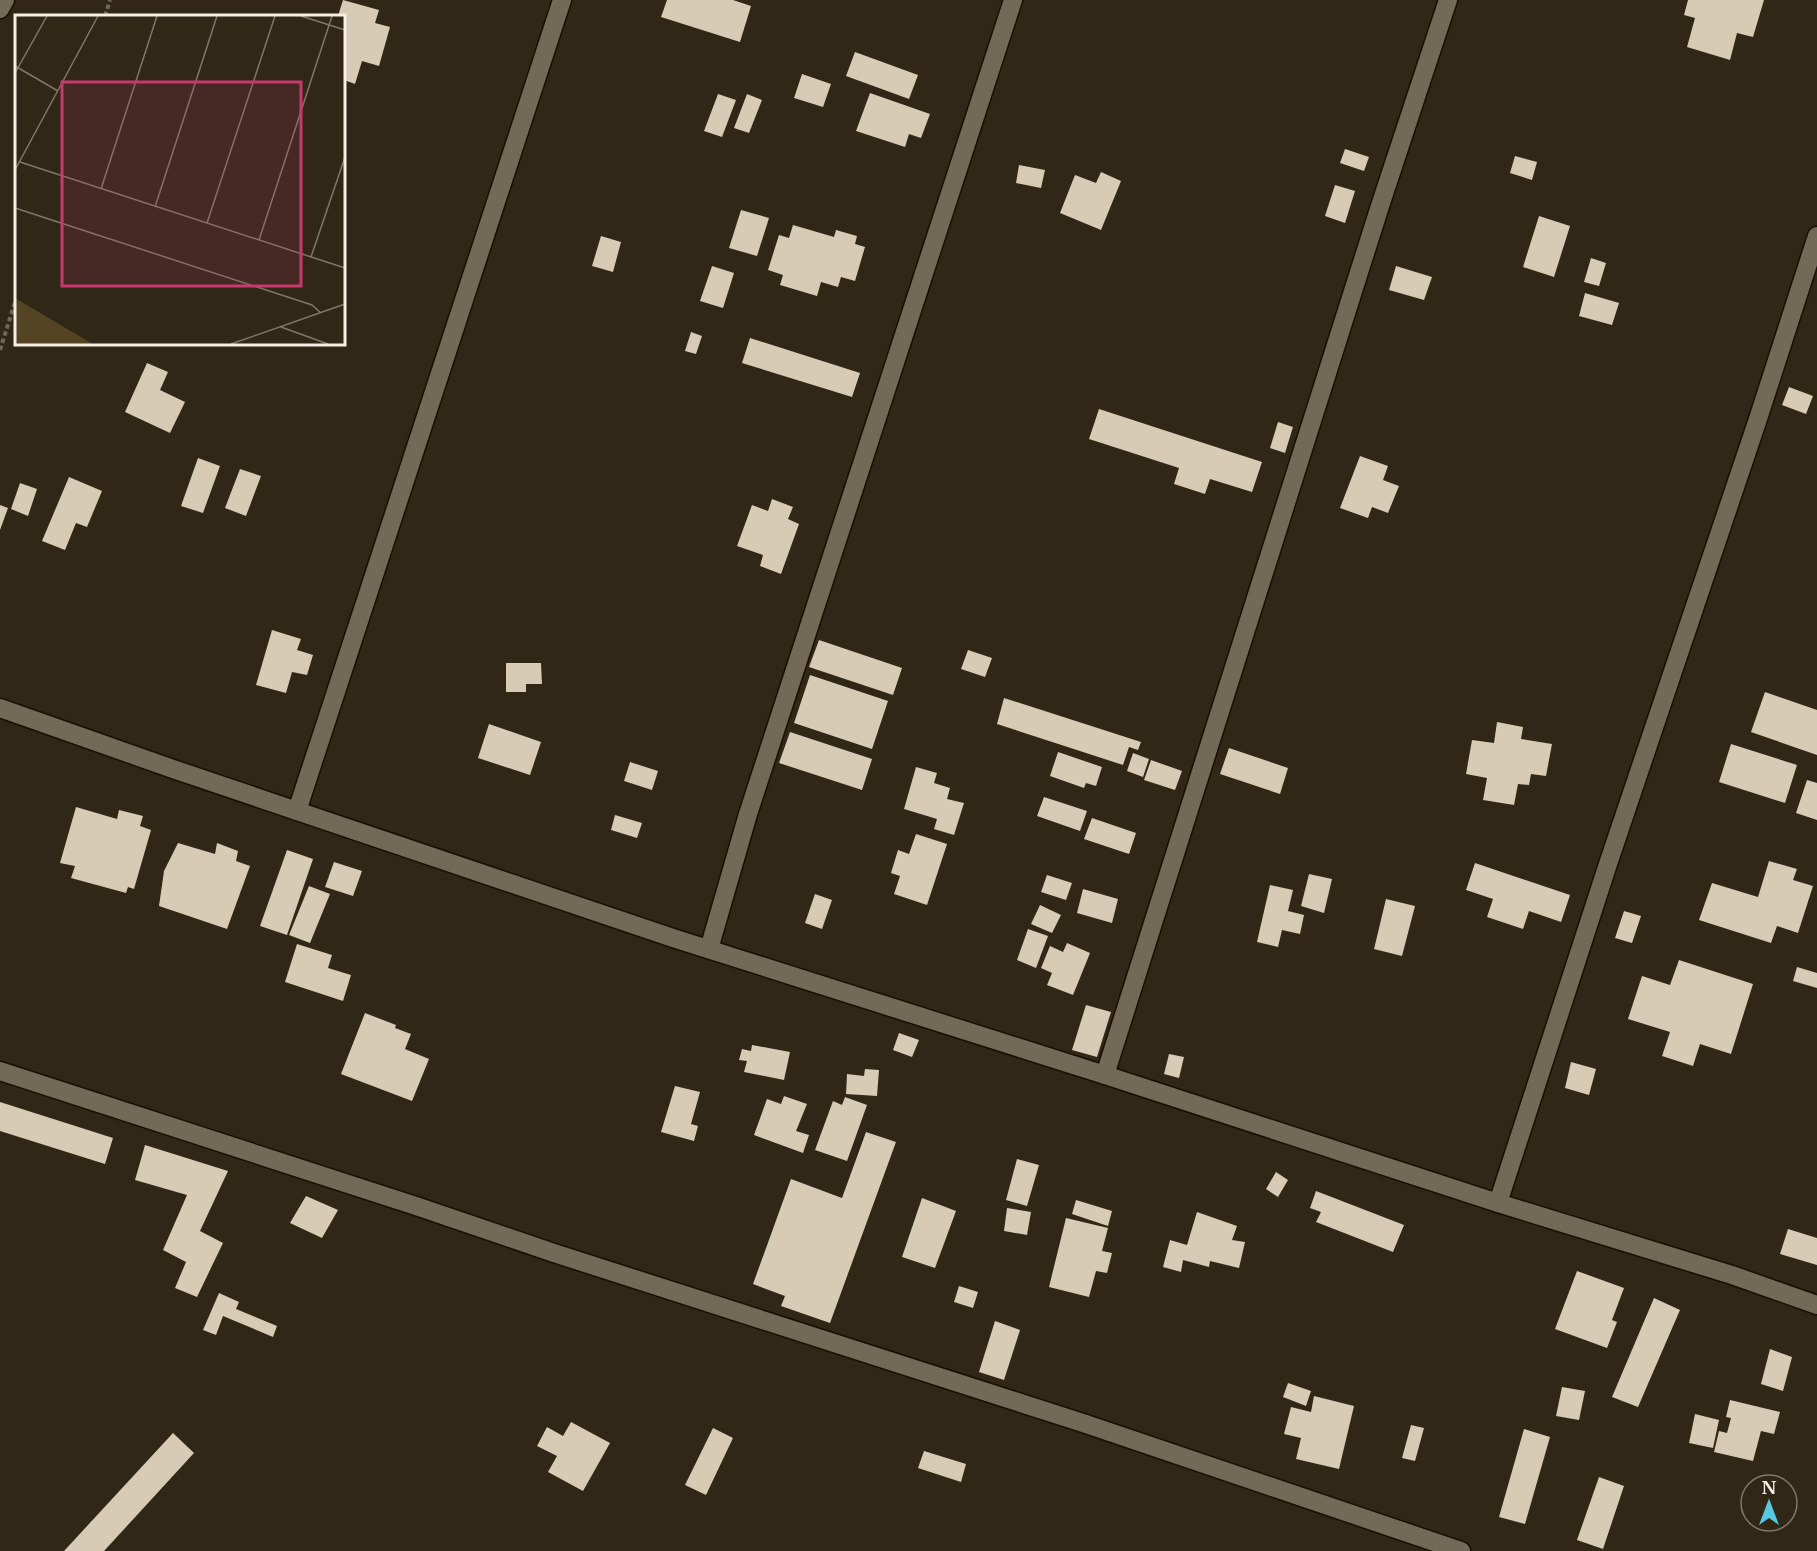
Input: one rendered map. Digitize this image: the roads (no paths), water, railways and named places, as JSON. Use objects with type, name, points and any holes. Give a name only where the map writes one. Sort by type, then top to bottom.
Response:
[{"type":"street","points":[[0,9],[5,0]]},
{"type":"street","points":[[297,812],[562,0]]},
{"type":"street","points":[[709,949],[748,814],[1012,0]]},
{"type":"street","points":[[1105,1075],[1380,206],[1448,0]]},
{"type":"street","points":[[1498,1203],[1817,236]]},
{"type":"street","points":[[0,708],[297,812],[709,949],[1498,1203],[1732,1275],[1817,1305]]},
{"type":"street","points":[[0,1071],[416,1206],[565,1257],[1083,1423],[1461,1551]]}]
